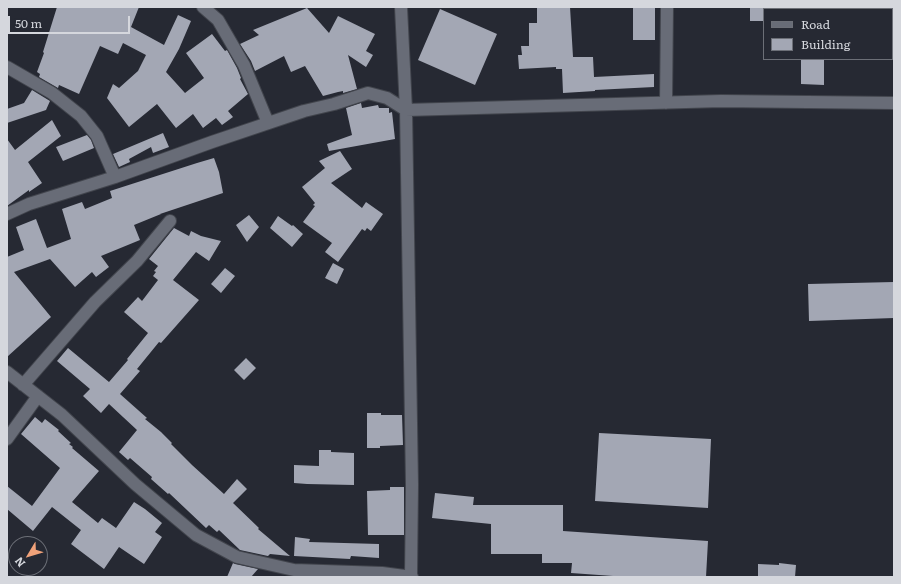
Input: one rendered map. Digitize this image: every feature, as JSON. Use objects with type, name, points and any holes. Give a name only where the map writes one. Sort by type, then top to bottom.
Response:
[{"type":"street","points":[[203,7],[218,20],[244,65],[268,123]]},
{"type":"street","points":[[7,372],[62,415],[135,484],[196,535],[237,557],[294,570],[382,573],[412,577],[406,110],[401,7]]},
{"type":"street","points":[[666,103],[667,7]]},
{"type":"street","points":[[7,67],[52,93],[81,116],[97,136],[115,177]]},
{"type":"street","points":[[7,214],[29,204],[115,177],[268,123],[368,93],[387,98],[406,110],[721,101],[894,103]]},
{"type":"street","points":[[24,385],[95,302],[137,261],[170,221]]},
{"type":"street","points":[[7,439],[38,396]]},
{"type":"building","points":[[57,7],[139,7],[131,27],[164,45],[178,15],[191,21],[179,49],[166,72],[185,93],[204,78],[186,53],[212,34],[225,51],[227,50],[237,68],[241,78],[240,79],[248,94],[228,111],[233,117],[222,125],[216,118],[203,128],[193,114],[176,128],[157,104],[129,127],[107,98],[113,84],[119,88],[138,71],[146,55],[123,43],[118,54],[100,46],[79,94],[59,85],[58,88],[39,77],[40,74],[37,72]]},
{"type":"building","points":[[537,7],[570,7],[573,57],[593,57],[594,77],[654,74],[654,87],[563,93],[562,69],[556,69],[556,67],[519,69],[518,55],[522,55],[521,46],[529,46],[529,23],[537,23]]},
{"type":"building","points":[[633,7],[655,7],[655,40],[633,40]]},
{"type":"building","points":[[750,7],[764,7],[763,21],[750,21]]},
{"type":"building","points":[[307,8],[329,33],[338,16],[375,34],[366,51],[373,55],[366,67],[348,55],[357,89],[323,96],[305,66],[291,72],[284,56],[255,71],[251,61],[240,44],[259,35],[253,30]]},
{"type":"building","points":[[440,9],[497,34],[475,85],[418,60]]},
{"type":"building","points":[[801,60],[824,60],[824,85],[801,84]]},
{"type":"building","points":[[32,90],[50,101],[46,110],[7,123],[7,109],[24,103]]},
{"type":"building","points":[[361,103],[362,108],[378,105],[379,108],[389,108],[389,113],[392,112],[395,139],[329,151],[327,144],[352,135],[346,108]]},
{"type":"building","points":[[52,120],[61,136],[28,162],[42,183],[29,192],[29,190],[7,206],[7,139],[15,150]]},
{"type":"building","points":[[163,133],[169,147],[153,153],[151,147],[129,159],[130,162],[119,167],[113,154]]},
{"type":"building","points":[[87,135],[94,148],[63,161],[56,147]]},
{"type":"building","points":[[340,151],[352,169],[331,183],[362,208],[366,202],[383,214],[371,231],[367,228],[365,231],[362,229],[338,262],[325,252],[332,243],[303,222],[315,206],[313,205],[315,203],[302,187],[325,168],[319,161]]},
{"type":"building","points":[[214,158],[219,172],[223,193],[160,214],[134,225],[140,240],[101,256],[109,267],[96,277],[92,272],[75,287],[50,259],[14,272],[51,317],[7,357],[7,257],[24,250],[16,227],[36,219],[47,248],[71,239],[62,209],[82,202],[85,209],[112,198],[110,191]]},
{"type":"building","points":[[249,215],[259,227],[247,242],[236,225]]},
{"type":"building","points":[[278,216],[292,226],[293,225],[303,234],[292,247],[270,228]]},
{"type":"building","points":[[174,228],[189,236],[191,231],[201,236],[221,241],[209,261],[196,252],[173,280],[199,300],[161,343],[159,342],[137,369],[140,371],[120,394],[147,418],[145,419],[161,432],[192,465],[224,494],[237,479],[247,489],[233,503],[259,528],[258,529],[290,556],[270,554],[268,556],[240,550],[219,530],[217,532],[209,525],[206,528],[169,493],[168,494],[151,479],[152,477],[130,458],[128,460],[119,452],[137,430],[109,404],[101,413],[83,396],[90,389],[57,361],[68,348],[109,382],[148,333],[124,312],[138,297],[142,301],[158,280],[153,276],[156,272],[154,271],[158,266],[149,259]]},
{"type":"building","points":[[333,263],[344,269],[337,284],[325,278]]},
{"type":"building","points":[[225,268],[235,276],[221,293],[211,284]]},
{"type":"building","points":[[894,282],[894,318],[809,321],[808,284]]},
{"type":"building","points":[[246,358],[256,368],[244,380],[234,370]]},
{"type":"building","points":[[367,413],[402,415],[403,445],[367,448]]},
{"type":"building","points":[[35,417],[42,423],[45,419],[59,430],[58,431],[71,443],[69,444],[73,447],[72,448],[99,471],[72,502],[98,523],[102,518],[116,528],[134,502],[162,523],[155,532],[162,537],[144,564],[119,547],[104,569],[71,544],[81,530],[52,507],[33,531],[7,509],[7,486],[32,506],[60,468],[21,434]]},
{"type":"building","points":[[599,433],[711,439],[708,508],[595,501]]},
{"type":"building","points":[[319,450],[354,453],[354,485],[294,483],[294,465],[319,466]]},
{"type":"building","points":[[390,487],[404,487],[404,535],[368,535],[367,491],[390,490]]},
{"type":"building","points":[[435,493],[474,497],[473,505],[563,505],[563,531],[708,541],[706,577],[627,577],[571,573],[572,563],[542,563],[542,554],[491,554],[491,524],[432,518]]},
{"type":"building","points":[[295,537],[310,539],[309,542],[379,544],[379,558],[351,556],[350,559],[294,556]]},
{"type":"building","points":[[233,563],[258,569],[251,577],[227,577]]},
{"type":"building","points":[[779,563],[796,565],[795,577],[758,577],[758,564],[779,565]]}]
